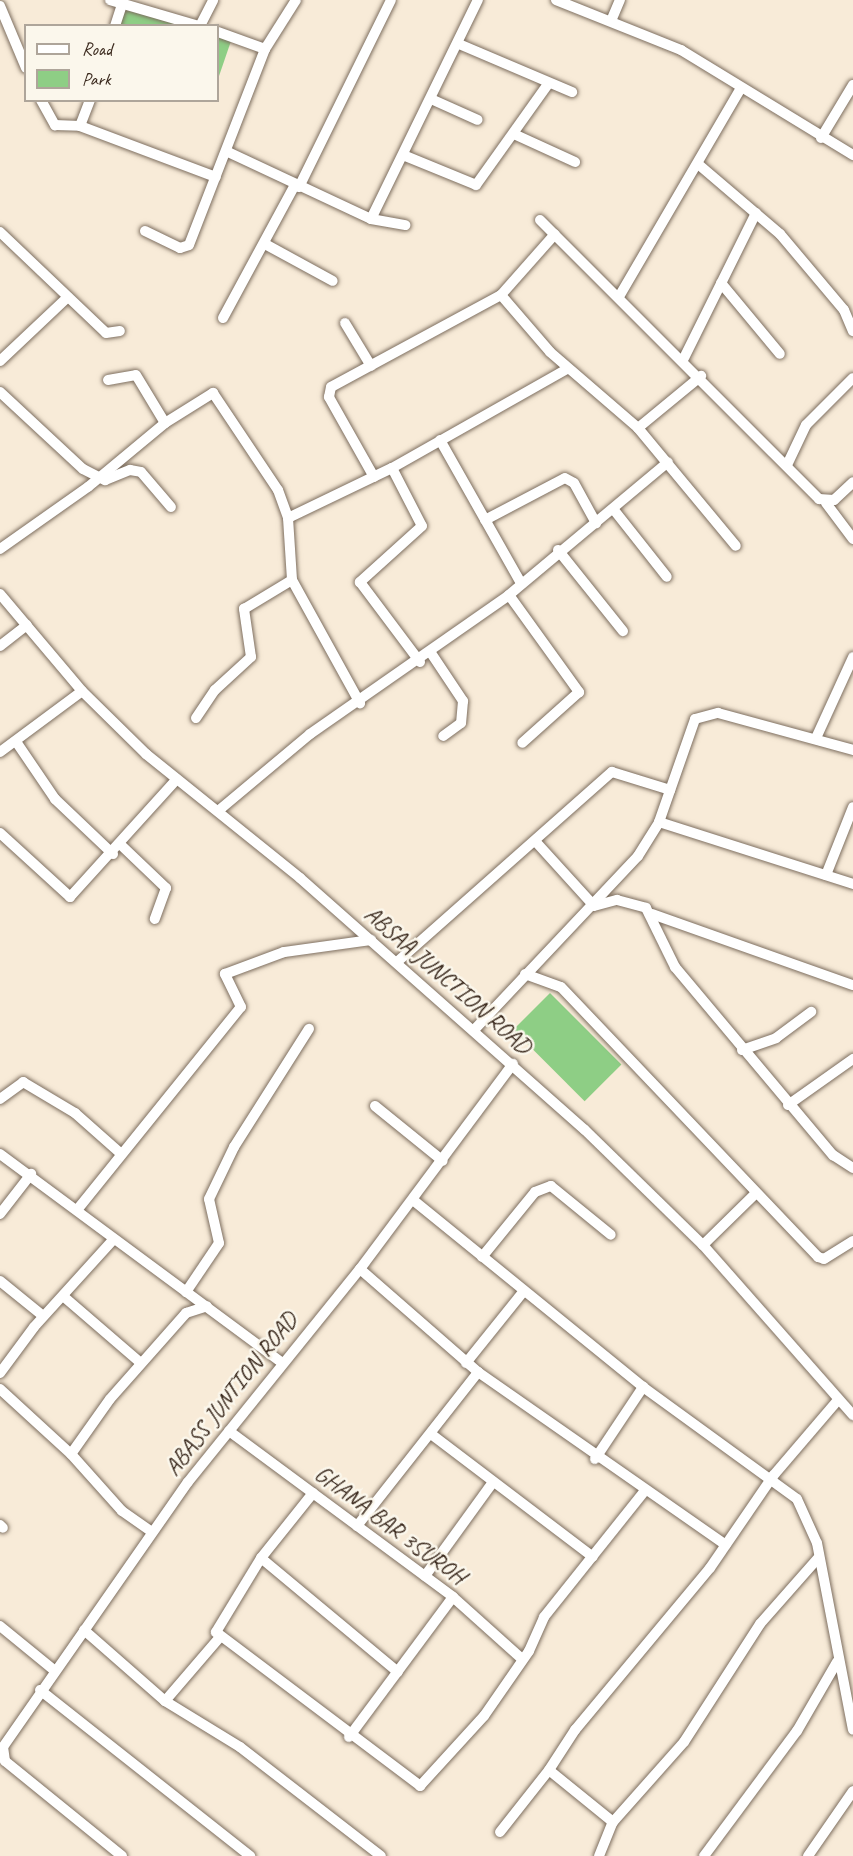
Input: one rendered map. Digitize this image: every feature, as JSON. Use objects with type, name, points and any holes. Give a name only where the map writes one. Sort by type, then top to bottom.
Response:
[{"type":"street","points":[[110,0],[192,24]]},
{"type":"street","points":[[200,24],[213,0]]},
{"type":"street","points":[[145,231],[187,248],[228,152],[265,49],[296,0]]},
{"type":"street","points":[[224,318],[297,186],[392,0]]},
{"type":"street","points":[[371,219],[459,44],[478,0]]},
{"type":"street","points":[[556,0],[681,50],[821,138],[853,155]]},
{"type":"street","points":[[611,21],[620,0]]},
{"type":"street","points":[[116,24],[122,4]]},
{"type":"street","points":[[0,8],[24,63]]},
{"type":"street","points":[[219,32],[265,49]]},
{"type":"street","points":[[459,44],[548,84],[572,92]]},
{"type":"street","points":[[403,155],[476,185],[516,135],[548,84]]},
{"type":"street","points":[[821,138],[853,85]]},
{"type":"street","points":[[620,295],[741,88]]},
{"type":"street","points":[[432,99],[478,120]]},
{"type":"street","points":[[42,102],[55,124],[80,126],[216,177]]},
{"type":"street","points":[[80,126],[89,102]]},
{"type":"street","points":[[516,135],[575,162]]},
{"type":"street","points":[[228,152],[371,219],[405,225]]},
{"type":"street","points":[[698,164],[756,213],[844,310],[853,331]]},
{"type":"street","points":[[684,358],[756,213]]},
{"type":"street","points":[[540,220],[684,358],[826,503],[853,539]]},
{"type":"street","points":[[0,232],[106,333],[120,331]]},
{"type":"street","points":[[374,477],[328,394],[331,387],[501,295],[555,234]]},
{"type":"street","points":[[265,244],[333,280]]},
{"type":"street","points":[[721,282],[780,354]]},
{"type":"street","points":[[501,295],[567,369],[638,428],[736,546]]},
{"type":"street","points":[[2,358],[68,297]]},
{"type":"street","points":[[345,323],[371,366]]},
{"type":"street","points":[[288,518],[392,468],[567,369]]},
{"type":"street","points":[[108,381],[136,375],[165,423]]},
{"type":"street","points":[[638,428],[701,376]]},
{"type":"street","points":[[787,465],[806,425],[853,378]]},
{"type":"street","points":[[0,392],[77,465],[98,477],[141,472],[171,507]]},
{"type":"street","points":[[0,549],[208,392],[217,396],[278,490],[288,518],[292,580],[360,704]]},
{"type":"street","points":[[440,440],[520,583]]},
{"type":"street","points":[[218,811],[310,734],[360,704],[509,595],[558,550],[614,510],[668,462]]},
{"type":"street","points":[[392,468],[422,526],[360,582],[420,662]]},
{"type":"street","points":[[485,520],[565,478],[574,483],[596,523]]},
{"type":"street","points":[[826,503],[853,482]]},
{"type":"street","points":[[614,510],[667,577]]},
{"type":"street","points":[[558,550],[623,631]]},
{"type":"street","points":[[196,718],[215,690],[251,657],[244,609],[292,580]]},
{"type":"street","name":"ABSAA JUNCTION ROAD","points":[[0,594],[82,691],[177,779],[372,940],[513,1064],[703,1245],[853,1415]]},
{"type":"street","points":[[509,595],[579,692],[522,743]]},
{"type":"street","points":[[0,646],[27,625]]},
{"type":"street","points":[[431,653],[463,701],[461,723],[443,736]]},
{"type":"street","points":[[816,738],[853,657]]},
{"type":"street","points":[[0,752],[17,743],[82,691]]},
{"type":"street","points":[[474,1030],[525,974],[594,906],[638,856],[659,822],[695,719],[705,714],[816,738],[853,750]]},
{"type":"street","points":[[17,743],[55,799],[113,854]]},
{"type":"street","points":[[397,962],[536,842],[612,772],[670,790]]},
{"type":"street","points":[[0,833],[70,897],[122,846],[177,779]]},
{"type":"street","points":[[826,875],[853,807]]},
{"type":"street","points":[[659,822],[853,884]]},
{"type":"street","points":[[536,842],[594,906]]},
{"type":"street","points":[[122,846],[166,888],[155,919]]},
{"type":"street","points":[[594,906],[631,901],[652,914],[853,985]]},
{"type":"street","points":[[652,914],[675,967],[788,1105],[833,1155],[853,1168]]},
{"type":"street","points":[[77,1210],[120,1154],[175,1095],[241,1007],[225,974],[284,952],[372,940]]},
{"type":"street","points":[[525,974],[561,987],[755,1194],[820,1259],[853,1240]]},
{"type":"street","points":[[742,1050],[776,1038],[811,1012]]},
{"type":"street","points":[[186,1292],[219,1243],[208,1204],[234,1147],[309,1029]]},
{"type":"street","points":[[788,1105],[853,1059]]},
{"type":"street","name":"ABASS JUNTION ROAD","points":[[122,1856],[5,1761],[3,1747],[40,1690],[152,1532],[281,1362],[360,1269],[443,1161],[513,1064]]},
{"type":"street","points":[[0,1099],[23,1082],[75,1113],[120,1154]]},
{"type":"street","points":[[375,1106],[443,1161]]},
{"type":"street","points":[[0,1154],[30,1174],[113,1240],[207,1306],[281,1362]]},
{"type":"street","points":[[0,1214],[30,1174]]},
{"type":"street","points":[[482,1257],[535,1192],[551,1186],[611,1235]]},
{"type":"street","points":[[703,1245],[755,1194]]},
{"type":"street","points":[[413,1200],[523,1292],[643,1387],[773,1476],[807,1515],[819,1557],[837,1662],[853,1730]]},
{"type":"street","points":[[0,1373],[43,1316],[113,1240]]},
{"type":"street","points":[[360,1269],[466,1363],[643,1493],[726,1545]]},
{"type":"street","points":[[0,1281],[43,1316]]},
{"type":"street","points":[[466,1363],[523,1292]]},
{"type":"street","points":[[63,1296],[141,1363]]},
{"type":"street","points":[[71,1454],[141,1363],[186,1313],[207,1306]]},
{"type":"street","points":[[357,1526],[478,1372]]},
{"type":"street","points":[[595,1459],[643,1387]]},
{"type":"street","points":[[0,1389],[71,1454],[122,1511],[152,1532]]},
{"type":"street","points":[[500,1832],[549,1770],[575,1730],[726,1545],[773,1476],[838,1400]]},
{"type":"street","name":"GHANA BAR 3SUROH","points":[[229,1431],[453,1597],[522,1659]]},
{"type":"street","points":[[431,1434],[593,1557]]},
{"type":"street","points":[[424,1576],[493,1482]]},
{"type":"street","points":[[313,1493],[261,1558],[216,1627],[220,1636],[349,1737],[416,1786],[426,1784],[484,1716],[522,1659],[544,1617],[643,1493]]},
{"type":"street","points":[[599,1856],[614,1822],[684,1742],[764,1618],[819,1557]]},
{"type":"street","points":[[261,1558],[398,1672]]},
{"type":"street","points":[[349,1737],[453,1597]]},
{"type":"street","points":[[0,1626],[55,1671]]},
{"type":"street","points":[[84,1630],[165,1701],[240,1747],[381,1856]]},
{"type":"street","points":[[165,1701],[220,1636]]},
{"type":"street","points":[[704,1856],[797,1731],[837,1662]]},
{"type":"street","points":[[40,1690],[250,1856]]},
{"type":"street","points":[[549,1770],[614,1822]]},
{"type":"street","points":[[808,1856],[853,1791]]},
{"type":"green space","points":[[126,3],[183,24],[119,24]]},
{"type":"green space","points":[[219,36],[231,41],[219,76]]},
{"type":"green space","points":[[550,993],[621,1064],[585,1101],[513,1030]]}]
